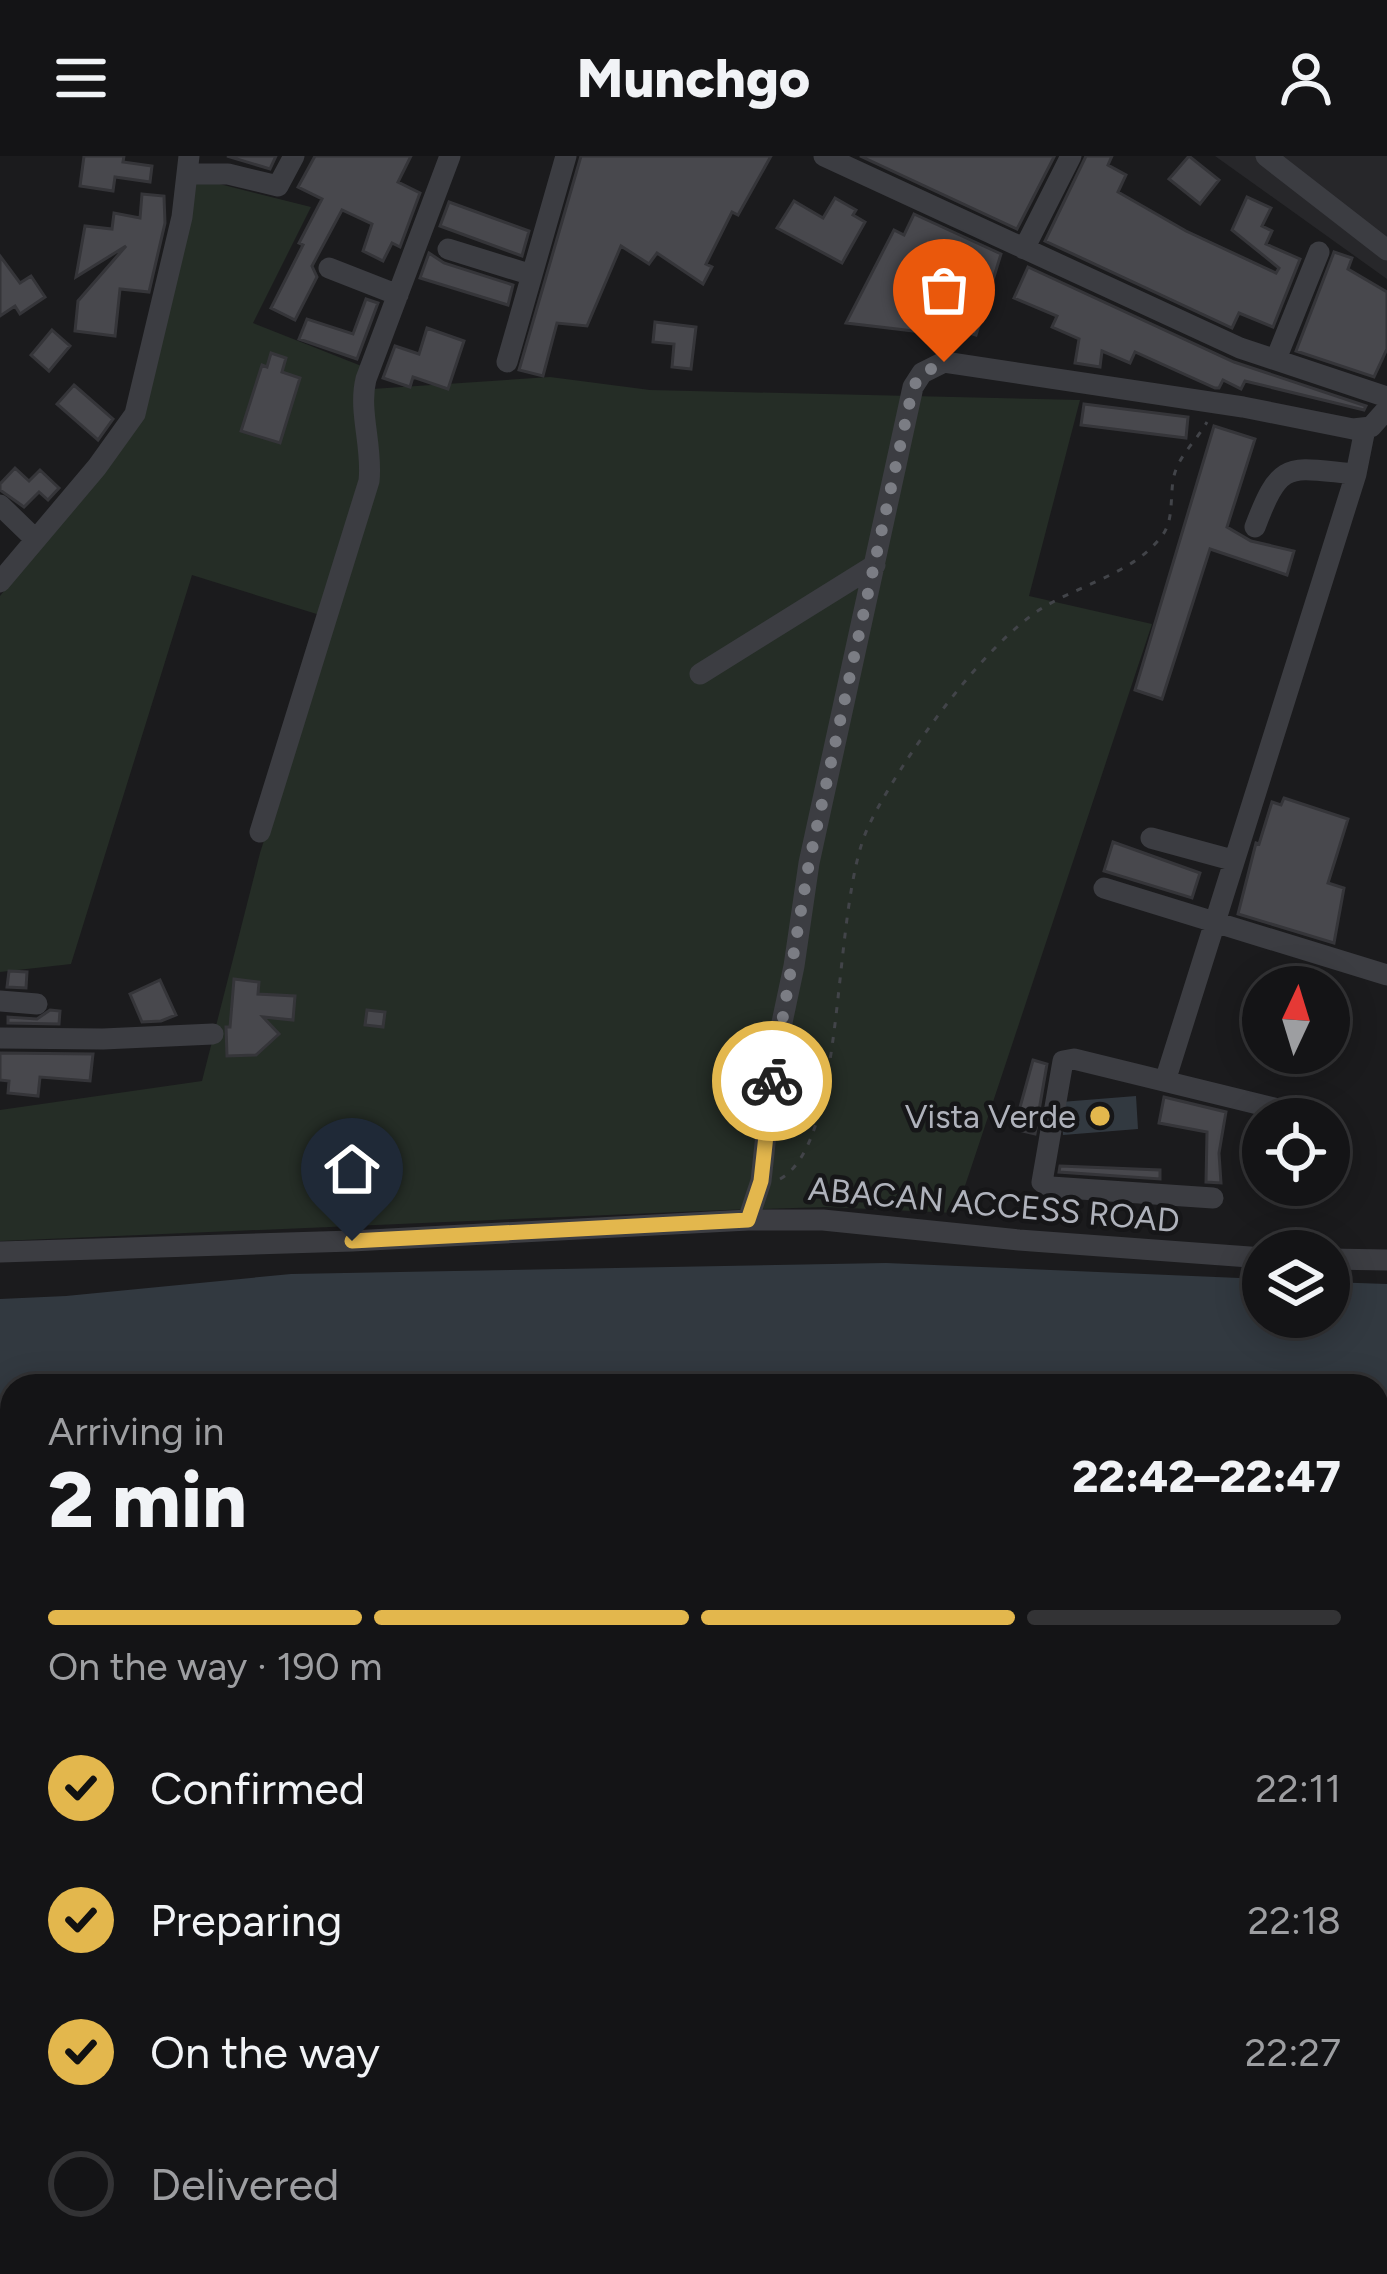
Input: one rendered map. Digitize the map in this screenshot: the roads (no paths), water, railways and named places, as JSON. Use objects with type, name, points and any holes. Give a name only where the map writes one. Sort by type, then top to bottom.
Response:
[{"type":"street","points":[[0,582],[97,467],[134,414],[170,274],[188,165],[233,165],[278,187],[294,156]]},
{"type":"street","points":[[260,832],[369,481],[363,392],[450,156]]},
{"type":"street","points":[[507,362],[566,156]]},
{"type":"street","points":[[824,156],[1240,348],[1387,398]]},
{"type":"street","points":[[1024,250],[1071,156]]},
{"type":"street","points":[[1265,156],[1387,250]]},
{"type":"street","points":[[448,248],[532,275]]},
{"type":"street","points":[[1276,359],[1319,252]]},
{"type":"street","points":[[329,268],[398,295]]},
{"type":"street","points":[[748,1220],[761,1181],[774,1060],[809,863],[913,387],[932,366],[944,362],[1365,429],[1387,409]]},
{"type":"street","points":[[1165,1081],[1356,474],[1365,429]]},
{"type":"street","points":[[1255,527],[1277,477],[1290,470],[1356,474]]},
{"type":"street","points":[[0,506],[35,539]]},
{"type":"street","points":[[700,674],[875,565]]},
{"type":"street","points":[[1151,838],[1232,860]]},
{"type":"street","points":[[1104,888],[1387,976]]},
{"type":"street","points":[[0,1001],[37,1004]]},
{"type":"street","points":[[0,1038],[213,1034]]},
{"type":"street","points":[[1213,1198],[1051,1187],[1042,1182],[1063,1061],[1074,1059],[1242,1100]]},
{"type":"street","name":"ABACAN ACCESS ROAD","points":[[0,1252],[823,1220],[1242,1256]]},
{"type":"street","points":[[1350,1259],[1387,1260]]},
{"type":"place","name":"Vista Verde","points":[[1100,1116]]}]
